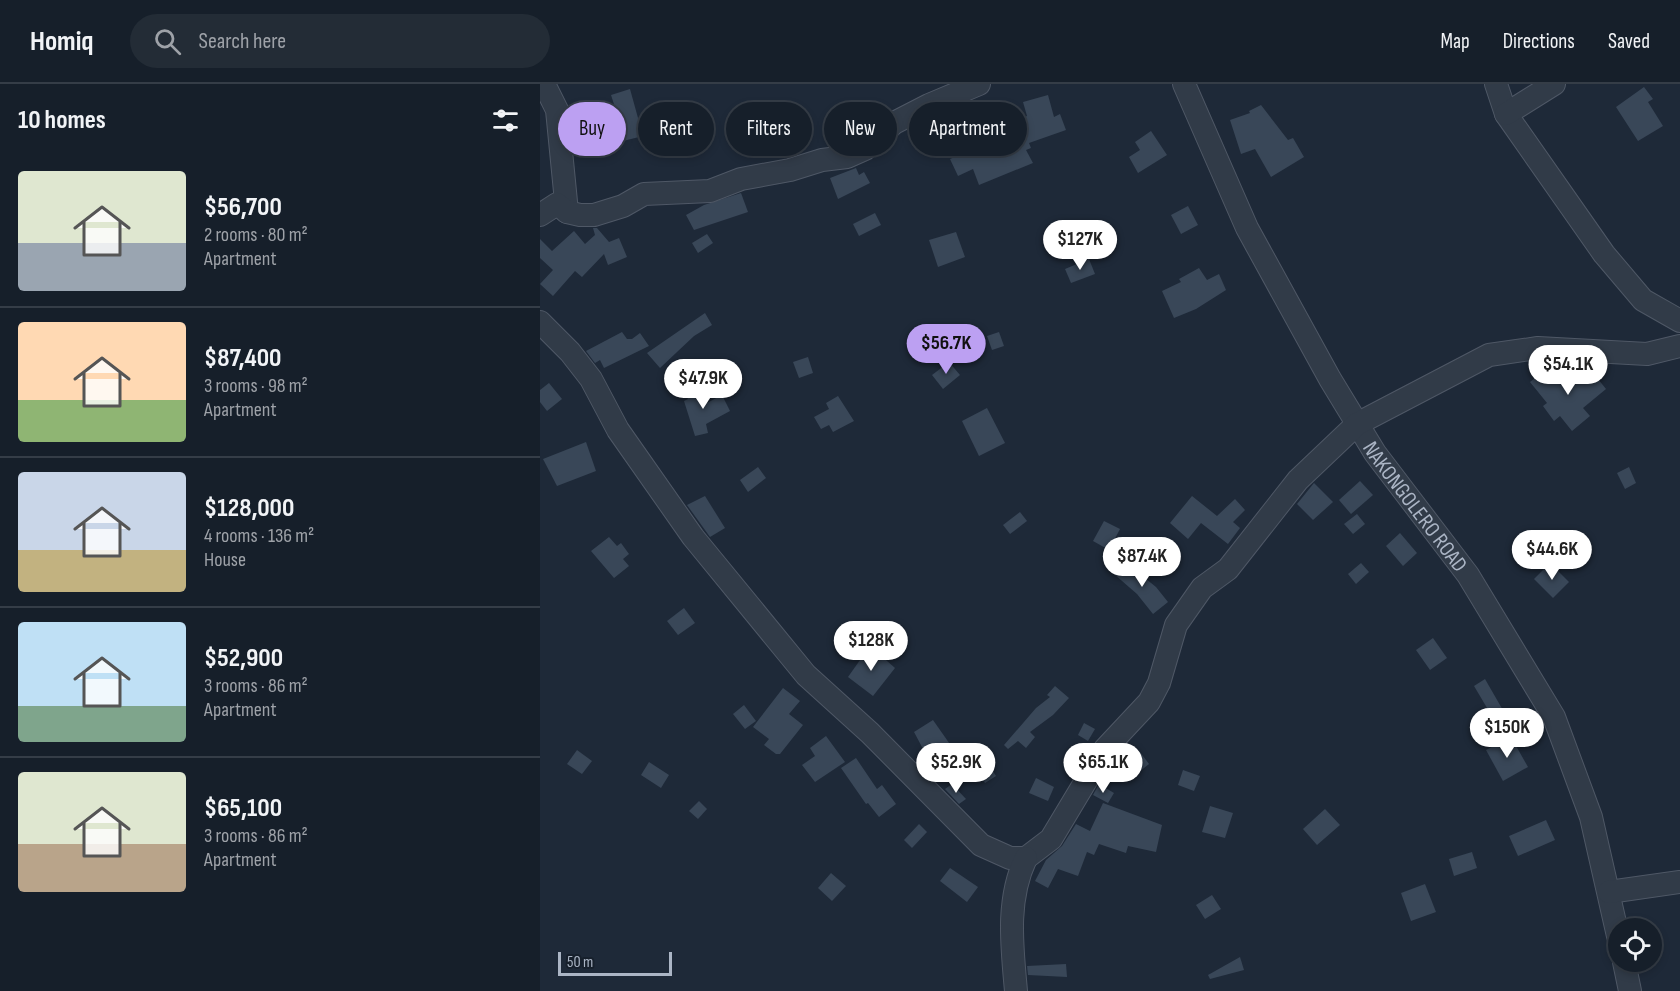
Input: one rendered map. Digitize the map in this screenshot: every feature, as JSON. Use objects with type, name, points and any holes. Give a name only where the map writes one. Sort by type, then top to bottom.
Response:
[{"type":"street","points":[[544,84],[557,110],[567,212]]},
{"type":"street","points":[[540,215],[557,204],[567,212],[594,215],[623,206],[644,194],[710,191],[741,179],[790,170],[822,160],[847,157],[865,150],[894,123],[978,84]]},
{"type":"street","name":"NAKONGOLERO ROAD","points":[[1184,84],[1246,228],[1356,424],[1375,453],[1468,575],[1554,717],[1591,817],[1614,918]]},
{"type":"street","points":[[1496,84],[1506,114],[1604,254],[1643,300],[1680,321]]},
{"type":"street","points":[[1506,114],[1554,84]]},
{"type":"street","points":[[540,322],[570,352],[591,379],[618,430],[693,537],[806,675],[870,733],[981,845],[1010,858],[1026,858]]},
{"type":"street","points":[[1016,991],[1012,912],[1016,879],[1026,858],[1051,839],[1105,748],[1149,702],[1159,683],[1176,625],[1202,588],[1228,569],[1298,480],[1356,424],[1489,355],[1538,348],[1647,354],[1680,346]]},
{"type":"street","points":[[1609,892],[1680,882]]},
{"type":"street","points":[[1626,972],[1630,991]]},
{"type":"building","points":[[1644,87],[1653,99],[1648,102],[1663,126],[1638,141],[1616,107]]},
{"type":"building","points":[[630,89],[638,118],[638,137],[626,140],[626,102],[613,102],[611,95]]},
{"type":"building","points":[[1048,95],[1054,117],[1060,114],[1066,130],[1029,143],[1031,148],[1027,150],[1027,102],[1023,102]]},
{"type":"building","points":[[1261,105],[1288,140],[1293,138],[1304,157],[1271,177],[1255,149],[1241,154],[1230,120],[1250,113],[1249,111]]},
{"type":"building","points":[[1151,131],[1167,155],[1138,173],[1129,157],[1140,150],[1135,142]]},
{"type":"building","points":[[1027,152],[1033,163],[979,185],[973,169],[958,176],[950,159],[957,156],[1027,156]]},
{"type":"building","points":[[856,168],[859,175],[864,172],[870,183],[838,199],[830,178]]},
{"type":"building","points":[[741,193],[748,212],[694,230],[686,215],[704,205]]},
{"type":"building","points":[[1188,206],[1198,225],[1181,234],[1171,215]]},
{"type":"building","points":[[875,213],[881,225],[859,236],[853,224]]},
{"type":"building","points":[[593,228],[597,228],[609,242],[619,238],[627,257],[608,265],[604,254],[582,277],[575,271],[553,296],[540,284],[553,270],[540,258],[540,239],[552,251],[574,231],[585,244],[595,235]]},
{"type":"building","points":[[956,232],[965,257],[938,267],[929,240]]},
{"type":"building","points":[[707,234],[713,243],[698,253],[692,243]]},
{"type":"building","points":[[1089,259],[1095,274],[1071,283],[1065,269]]},
{"type":"building","points":[[1199,268],[1207,280],[1219,274],[1226,290],[1196,309],[1174,318],[1162,291],[1181,282],[1179,279]]},
{"type":"building","points":[[705,313],[712,325],[694,336],[660,368],[647,353]]},
{"type":"building","points":[[622,332],[627,339],[632,339],[640,333],[649,346],[604,368],[600,360],[595,363],[586,351]]},
{"type":"building","points":[[999,332],[1004,346],[992,350],[987,336]]},
{"type":"building","points":[[808,357],[813,373],[799,378],[793,362]]},
{"type":"building","points":[[723,359],[734,373],[723,381],[713,367]]},
{"type":"building","points":[[949,362],[960,375],[943,389],[932,375]]},
{"type":"building","points":[[1549,367],[1567,388],[1590,369],[1606,389],[1583,408],[1590,416],[1572,431],[1560,416],[1554,421],[1543,406],[1547,403],[1530,382]]},
{"type":"building","points":[[549,383],[562,399],[547,411],[540,402],[540,390]]},
{"type":"building","points":[[693,383],[705,404],[722,395],[730,411],[706,424],[708,433],[695,436],[684,401],[688,399],[682,389]]},
{"type":"building","points":[[838,396],[854,421],[833,432],[829,425],[821,429],[814,417],[829,409],[826,403]]},
{"type":"building","points":[[987,408],[1005,443],[979,456],[962,421]]},
{"type":"building","points":[[586,442],[596,471],[557,486],[543,459]]},
{"type":"building","points":[[758,467],[766,478],[748,492],[740,480]]},
{"type":"building","points":[[1629,467],[1636,483],[1625,489],[1617,473]]},
{"type":"building","points":[[1360,481],[1373,495],[1351,514],[1339,500]]},
{"type":"building","points":[[1314,483],[1333,502],[1313,520],[1297,504]]},
{"type":"building","points":[[705,496],[725,528],[710,537],[687,505]]},
{"type":"building","points":[[1192,496],[1217,516],[1235,499],[1245,510],[1233,522],[1240,528],[1228,544],[1201,523],[1188,539],[1170,523]]},
{"type":"building","points":[[1020,512],[1027,521],[1010,534],[1003,525]]},
{"type":"building","points":[[1357,514],[1365,524],[1353,534],[1344,524]]},
{"type":"building","points":[[1104,521],[1120,529],[1109,550],[1093,541]]},
{"type":"building","points":[[1400,533],[1417,553],[1403,566],[1386,546]]},
{"type":"building","points":[[609,537],[617,546],[621,543],[629,554],[623,559],[629,566],[614,578],[591,551]]},
{"type":"building","points":[[1125,562],[1156,587],[1168,602],[1153,614],[1137,594],[1114,574]]},
{"type":"building","points":[[1361,563],[1369,572],[1356,584],[1348,574]]},
{"type":"building","points":[[1550,563],[1569,582],[1553,598],[1534,579]]},
{"type":"building","points":[[684,608],[695,623],[678,635],[667,621]]},
{"type":"building","points":[[1433,638],[1447,658],[1430,670],[1416,650]]},
{"type":"building","points":[[870,646],[895,668],[873,696],[848,677]]},
{"type":"building","points":[[1485,679],[1504,712],[1493,718],[1474,686]]},
{"type":"building","points":[[1055,686],[1069,698],[1053,715],[1030,732],[1035,737],[1026,748],[1018,741],[1008,749],[1004,745],[1036,708],[1050,697],[1047,695]]},
{"type":"building","points":[[783,688],[800,701],[789,714],[803,725],[780,754],[776,754],[764,745],[769,739],[753,727]]},
{"type":"building","points":[[744,705],[756,721],[745,729],[733,714]]},
{"type":"building","points":[[933,720],[954,750],[931,764],[914,732]]},
{"type":"building","points":[[1084,723],[1095,729],[1088,741],[1078,735]]},
{"type":"building","points":[[826,736],[845,762],[815,782],[802,765],[815,756],[810,748]]},
{"type":"building","points":[[1511,737],[1528,767],[1503,781],[1486,750]]},
{"type":"building","points":[[577,750],[592,761],[582,774],[567,764]]},
{"type":"building","points":[[1140,752],[1149,764],[1134,776],[1129,776],[1122,766]]},
{"type":"building","points":[[856,758],[877,789],[882,785],[896,804],[879,817],[868,803],[866,804],[841,768]]},
{"type":"building","points":[[649,762],[669,775],[661,788],[641,775]]},
{"type":"building","points":[[989,765],[996,776],[985,783],[978,772]]},
{"type":"building","points":[[1183,770],[1200,776],[1194,791],[1178,785]]},
{"type":"building","points":[[1036,778],[1054,787],[1048,801],[1029,793]]},
{"type":"building","points":[[952,784],[966,799],[959,804],[945,789]]},
{"type":"building","points":[[1099,784],[1114,793],[1108,803],[1093,795]]},
{"type":"building","points":[[699,801],[707,809],[698,819],[689,811]]},
{"type":"building","points":[[1103,803],[1162,825],[1156,852],[1128,846],[1126,853],[1099,844],[1094,855],[1087,852],[1078,876],[1058,869],[1048,888],[1035,881],[1046,860],[1062,846],[1076,824],[1090,831]]},
{"type":"building","points":[[1210,806],[1233,813],[1225,838],[1202,832]]},
{"type":"building","points":[[1325,809],[1340,825],[1317,845],[1303,829]]},
{"type":"building","points":[[1546,820],[1555,840],[1518,856],[1509,836]]},
{"type":"building","points":[[919,824],[927,832],[912,848],[904,840]]},
{"type":"building","points":[[1472,852],[1477,868],[1454,876],[1449,859]]},
{"type":"building","points":[[950,868],[978,887],[967,902],[940,881]]},
{"type":"building","points":[[831,873],[846,886],[832,901],[818,888]]},
{"type":"building","points":[[1425,884],[1436,912],[1411,921],[1401,893]]},
{"type":"building","points":[[1212,895],[1221,909],[1205,919],[1196,905]]},
{"type":"building","points":[[1240,957],[1244,970],[1210,979],[1208,975]]},
{"type":"building","points":[[1066,964],[1067,977],[1028,975],[1027,966]]}]
